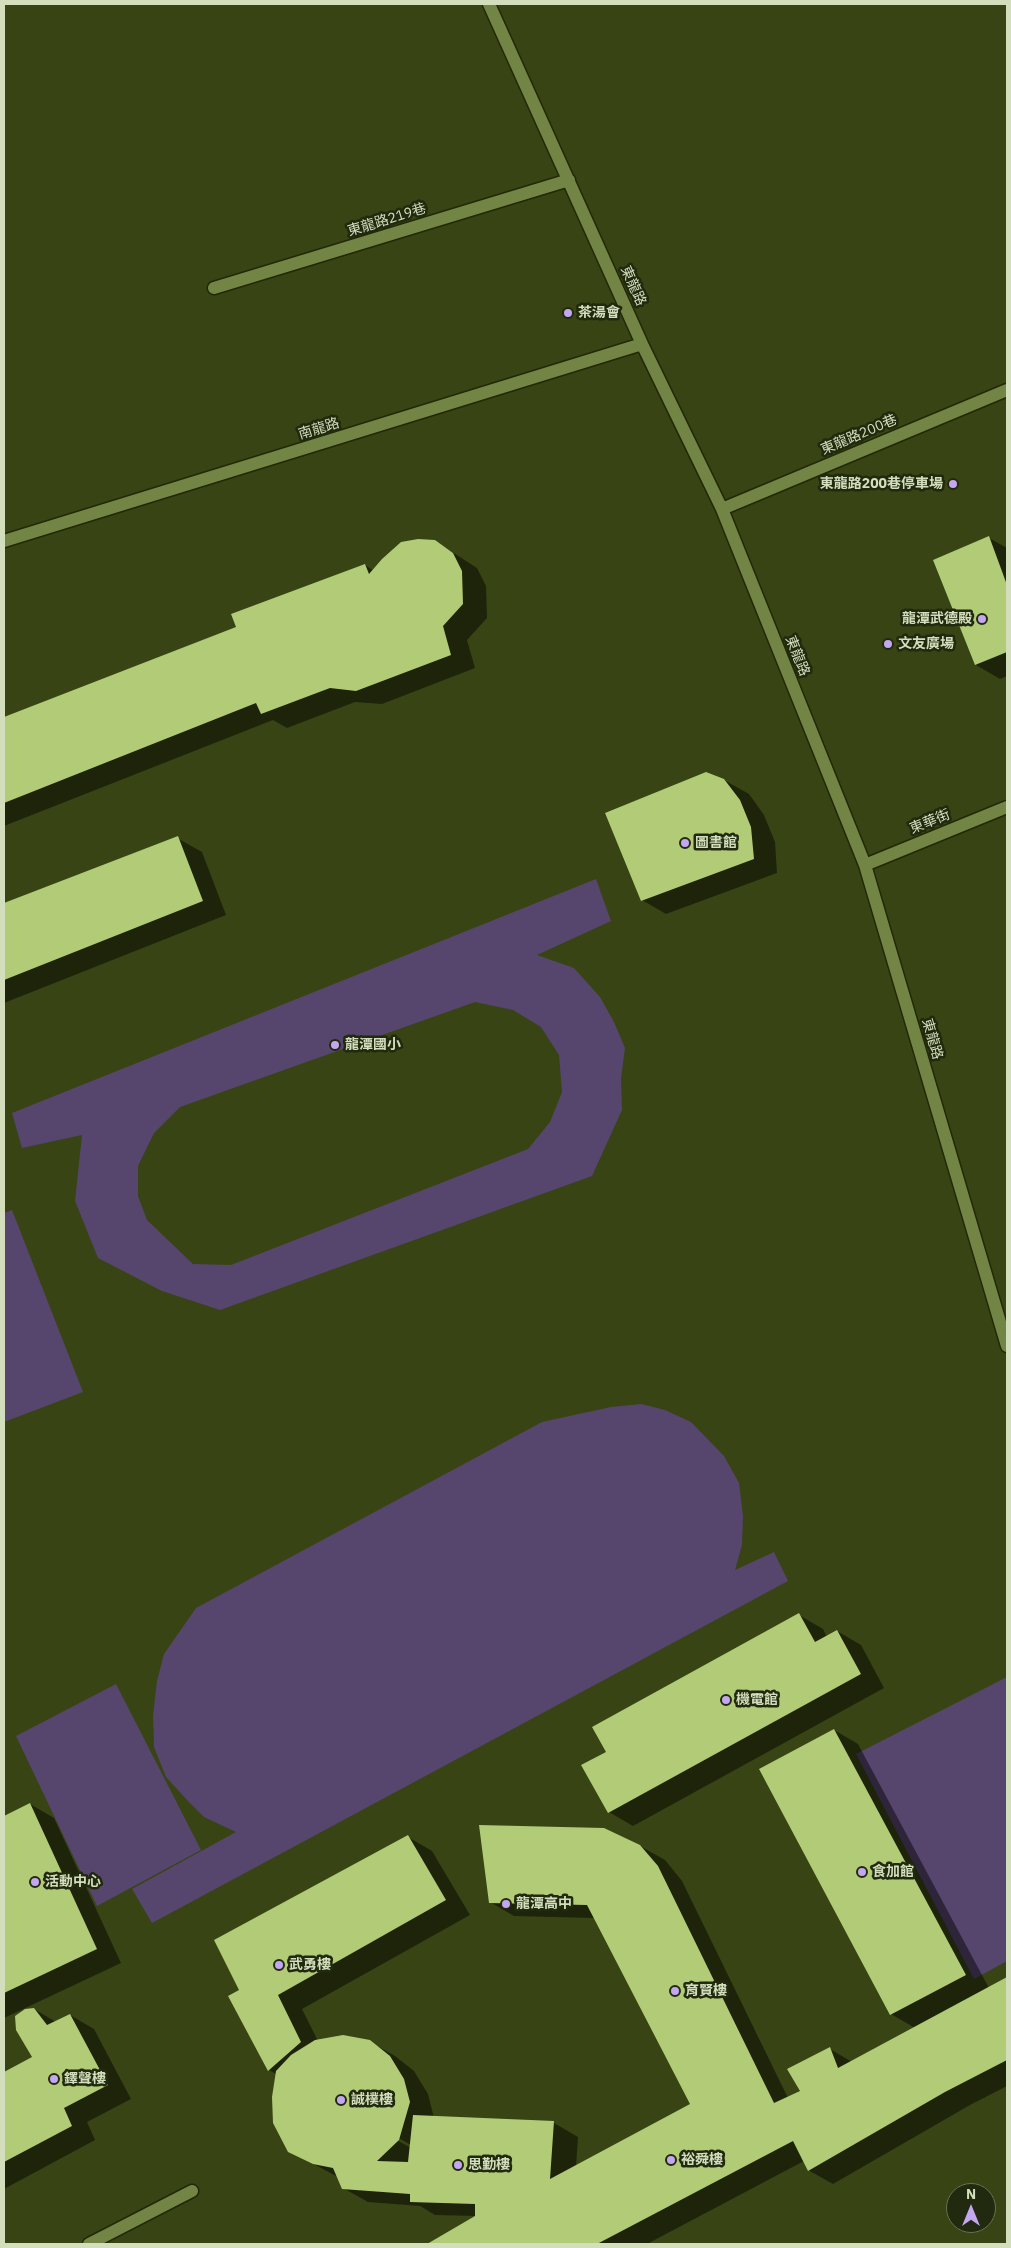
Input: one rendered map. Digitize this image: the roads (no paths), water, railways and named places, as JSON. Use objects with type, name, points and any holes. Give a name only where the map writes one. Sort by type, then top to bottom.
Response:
[{"type":"street","name":"東龍路","points":[[490,4],[642,344],[722,508],[865,865],[1007,1346]]},
{"type":"street","name":"東龍路219巷","points":[[214,288],[568,180]]},
{"type":"street","name":"南龍路","points":[[4,541],[642,344]]},
{"type":"street","name":"東龍路200巷","points":[[722,508],[1007,390]]},
{"type":"street","name":"東華街","points":[[865,865],[1007,807]]},
{"type":"street","points":[[89,2244],[192,2191]]},
{"type":"place","name":"茶湯會","points":[[568,313]]},
{"type":"place","name":"東龍路200巷停車場","points":[[953,484]]},
{"type":"place","name":"龍潭武德殿","points":[[982,619]]},
{"type":"place","name":"文友廣場","points":[[888,644]]},
{"type":"place","name":"圖書館","points":[[685,843]]},
{"type":"place","name":"龍潭國小","points":[[335,1045]]},
{"type":"place","name":"機電館","points":[[726,1700]]},
{"type":"place","name":"食加館","points":[[862,1872]]},
{"type":"place","name":"活動中心","points":[[35,1882]]},
{"type":"place","name":"龍潭高中","points":[[506,1904]]},
{"type":"place","name":"武勇樓","points":[[279,1965]]},
{"type":"place","name":"育賢樓","points":[[675,1991]]},
{"type":"place","name":"鐸聲樓","points":[[54,2079]]},
{"type":"place","name":"誠樸樓","points":[[341,2100]]},
{"type":"place","name":"裕舜樓","points":[[671,2160]]},
{"type":"place","name":"思勤樓","points":[[458,2165]]}]
